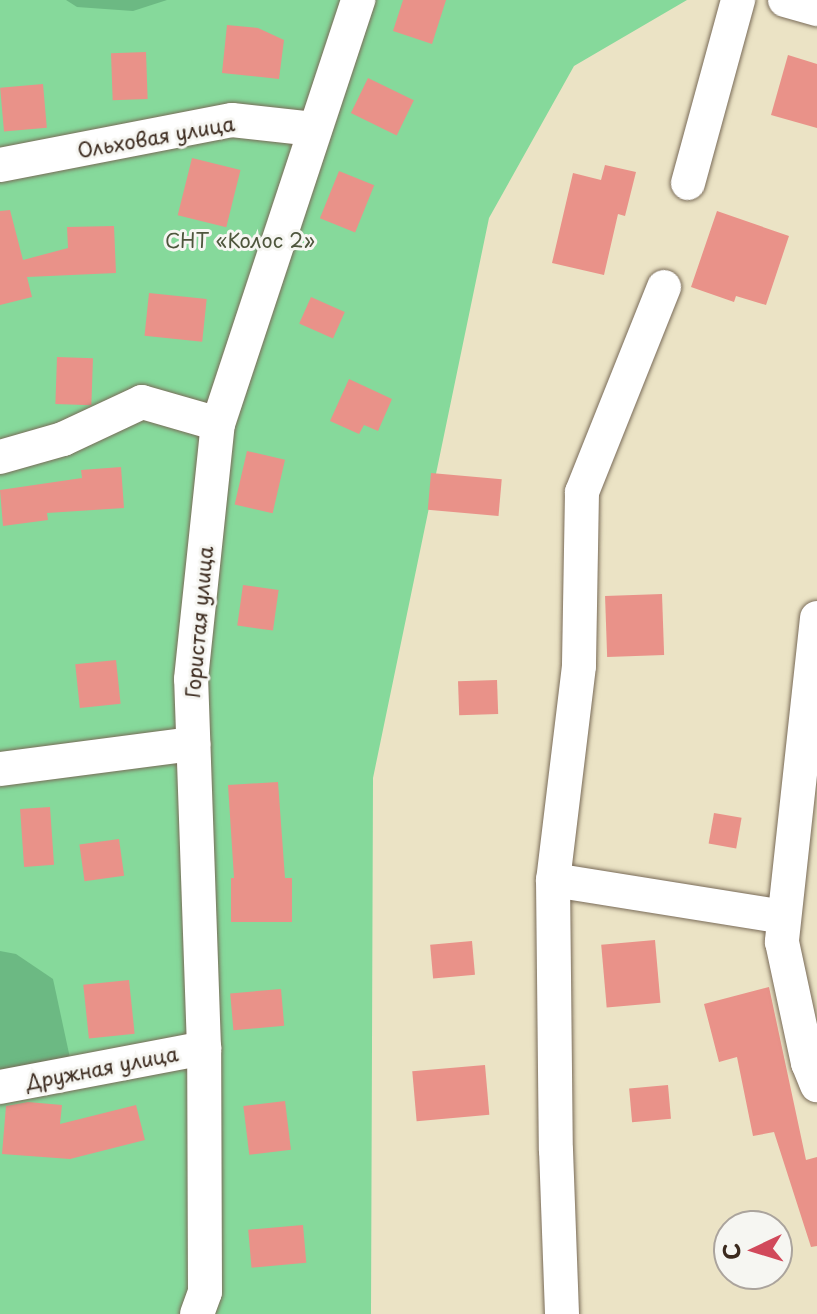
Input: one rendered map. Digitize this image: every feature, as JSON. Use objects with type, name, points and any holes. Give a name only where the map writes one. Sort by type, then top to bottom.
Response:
[{"type":"street","name":"Гористая улица","points":[[197,1314],[205,1292],[204,1048],[191,679],[218,424],[358,0]]},
{"type":"street","points":[[688,183],[738,0]]},
{"type":"street","points":[[785,0],[817,9]]},
{"type":"street","name":"Ольховая улица","points":[[0,165],[232,120],[314,129]]},
{"type":"street","points":[[562,1314],[556,1150],[553,880],[579,666],[582,492],[664,287]]},
{"type":"street","points":[[0,457],[63,439],[142,402],[218,424]]},
{"type":"street","points":[[817,618],[782,942],[808,1063],[817,1085]]},
{"type":"street","points":[[0,769],[193,744]]},
{"type":"street","points":[[553,880],[783,917]]},
{"type":"street","name":"Дружная улица","points":[[0,1087],[204,1048]]},
{"type":"green space","name":"СНТ «Колос 2»","points":[[0,0],[687,0],[574,66],[489,218],[373,778],[371,1314],[0,1314]]},
{"type":"green space","points":[[66,0],[167,0],[133,11],[77,7]]},
{"type":"green space","points":[[0,951],[16,954],[53,979],[70,1058],[0,1071]]},
{"type":"building","points":[[403,0],[446,0],[432,44],[393,31]]},
{"type":"building","points":[[227,25],[258,28],[284,40],[279,79],[222,73]]},
{"type":"building","points":[[146,52],[148,99],[113,100],[111,53]]},
{"type":"building","points":[[788,55],[817,64],[817,128],[771,115]]},
{"type":"building","points":[[368,78],[414,100],[397,135],[351,113]]},
{"type":"building","points":[[43,84],[47,128],[4,132],[0,88]]},
{"type":"building","points":[[192,158],[241,170],[226,227],[178,215]]},
{"type":"building","points":[[605,165],[636,172],[625,216],[618,214],[604,275],[552,263],[573,173],[601,180]]},
{"type":"building","points":[[339,171],[374,185],[355,233],[320,218]]},
{"type":"building","points":[[10,210],[23,260],[68,248],[67,227],[114,226],[116,273],[27,277],[32,297],[0,305],[0,211]]},
{"type":"building","points":[[717,211],[789,236],[766,305],[736,296],[734,302],[691,287]]},
{"type":"building","points":[[149,293],[207,299],[202,342],[145,336]]},
{"type":"building","points":[[311,297],[345,312],[333,339],[299,323]]},
{"type":"building","points":[[57,357],[93,358],[91,405],[55,404]]},
{"type":"building","points":[[349,379],[392,399],[378,431],[364,425],[359,434],[330,421]]},
{"type":"building","points":[[247,451],[285,460],[273,513],[235,505]]},
{"type":"building","points":[[121,467],[124,508],[47,513],[48,520],[3,526],[0,490],[82,478],[81,470]]},
{"type":"building","points":[[431,473],[502,479],[499,516],[428,510]]},
{"type":"building","points":[[243,585],[279,590],[273,631],[237,626]]},
{"type":"building","points":[[662,594],[664,655],[607,657],[605,596]]},
{"type":"building","points":[[116,660],[121,704],[80,708],[75,664]]},
{"type":"building","points":[[497,680],[498,714],[459,715],[458,681]]},
{"type":"building","points":[[278,782],[285,878],[292,878],[292,922],[231,922],[231,878],[234,878],[228,785]]},
{"type":"building","points":[[50,807],[54,865],[24,867],[20,809]]},
{"type":"building","points":[[714,813],[742,818],[736,848],[709,844]]},
{"type":"building","points":[[119,839],[124,876],[85,881],[79,845]]},
{"type":"building","points":[[655,940],[660,1003],[607,1007],[601,945]]},
{"type":"building","points":[[472,941],[475,975],[433,979],[430,945]]},
{"type":"building","points":[[129,980],[135,1034],[89,1039],[83,985]]},
{"type":"building","points":[[769,987],[806,1160],[817,1157],[817,1246],[811,1247],[774,1132],[753,1136],[737,1057],[719,1062],[704,1004]]},
{"type":"building","points":[[281,989],[284,1026],[233,1030],[230,993]]},
{"type":"building","points":[[485,1065],[489,1115],[417,1121],[412,1071]]},
{"type":"building","points":[[668,1085],[671,1119],[632,1122],[629,1088]]},
{"type":"building","points":[[285,1101],[291,1150],[249,1155],[243,1106]]},
{"type":"building","points":[[28,1102],[62,1105],[60,1124],[136,1105],[145,1140],[70,1159],[2,1154],[6,1106]]},
{"type":"building","points":[[303,1225],[306,1263],[252,1268],[248,1230]]}]
